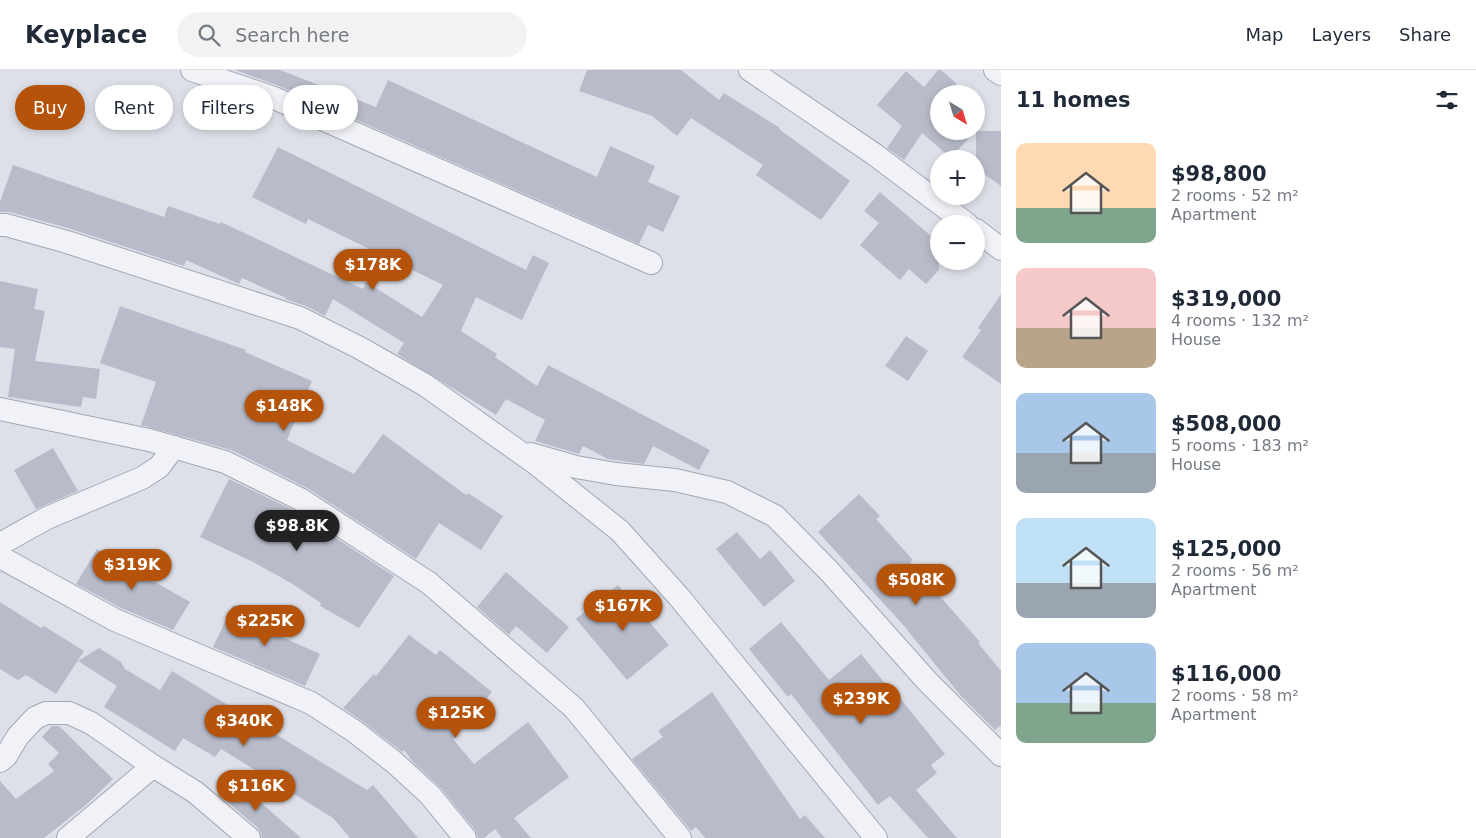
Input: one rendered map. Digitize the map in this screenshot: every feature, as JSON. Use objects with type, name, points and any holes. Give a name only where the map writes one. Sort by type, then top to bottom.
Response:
[{"type":"street","points":[[192,70],[274,98],[651,263]]},
{"type":"street","points":[[750,70],[874,154],[956,215]]},
{"type":"street","points":[[995,70],[1001,74]]},
{"type":"street","points":[[0,225],[67,242],[300,318],[360,348],[425,385],[516,449],[620,530],[679,597],[876,838]]},
{"type":"street","points":[[985,237],[1001,249]]},
{"type":"street","points":[[0,409],[149,440],[225,462],[300,498],[429,583],[574,708],[680,838]]},
{"type":"street","points":[[0,544],[47,518],[142,478],[159,467],[174,447]]},
{"type":"street","points":[[516,449],[576,467],[616,474],[675,480],[727,492],[775,516],[829,571],[927,681],[1001,755]]},
{"type":"street","points":[[0,557],[115,620],[311,703],[354,731],[395,763],[430,794],[465,838]]},
{"type":"street","points":[[0,761],[6,756],[18,736],[35,718],[46,713],[69,713],[91,723],[153,766],[195,792],[249,838]]},
{"type":"street","points":[[68,838],[153,766]]},
{"type":"building","points":[[235,70],[280,70],[319,85],[283,85],[283,88]]},
{"type":"building","points":[[587,70],[681,70],[719,100],[724,93],[780,128],[850,181],[821,220],[756,175],[763,165],[691,118],[677,136],[652,116],[579,91]]},
{"type":"building","points":[[938,70],[941,70],[957,84],[930,85],[930,140],[922,133],[904,160],[887,148],[902,126],[877,105],[906,71],[924,87]]},
{"type":"building","points":[[388,80],[597,177],[610,146],[655,166],[648,182],[680,196],[663,232],[648,225],[639,244],[358,121],[358,100],[376,107]]},
{"type":"building","points":[[985,131],[1001,131],[1001,186],[985,174],[985,150],[976,150],[976,140],[985,140]]},
{"type":"building","points":[[930,140],[967,140],[958,150],[942,150]]},
{"type":"building","points":[[278,147],[526,270],[533,255],[549,263],[522,320],[476,297],[461,331],[497,354],[495,357],[537,386],[548,365],[710,450],[699,470],[653,446],[644,464],[608,459],[583,446],[579,454],[535,441],[545,420],[506,399],[496,415],[397,354],[404,343],[333,299],[325,316],[242,278],[239,284],[186,260],[184,266],[71,229],[10,212],[0,212],[0,202],[13,165],[164,217],[168,206],[220,224],[221,222],[363,289],[366,282],[422,317],[443,285],[308,219],[306,224],[252,197]]},
{"type":"building","points":[[880,192],[930,235],[930,270],[939,270],[926,284],[909,269],[900,280],[860,245],[879,223],[864,211]]},
{"type":"building","points":[[0,281],[38,289],[34,309],[45,311],[35,361],[100,369],[96,399],[83,397],[81,407],[8,397],[15,349],[0,347]]},
{"type":"building","points":[[1001,294],[1001,384],[962,357],[981,330],[978,328]]},
{"type":"building","points":[[120,306],[246,350],[245,352],[312,381],[287,440],[354,474],[383,434],[466,495],[468,493],[503,516],[481,550],[439,523],[416,559],[307,488],[231,450],[141,425],[156,382],[100,363]]},
{"type":"building","points":[[906,336],[928,351],[908,381],[885,366]]},
{"type":"building","points":[[53,448],[78,491],[36,509],[14,470]]},
{"type":"building","points":[[229,479],[293,510],[394,576],[359,628],[320,606],[321,603],[291,583],[253,562],[200,537]]},
{"type":"building","points":[[859,494],[880,516],[876,519],[913,560],[910,562],[980,642],[978,643],[1001,671],[1001,725],[995,730],[961,696],[908,630],[818,532]]},
{"type":"building","points":[[737,532],[760,559],[770,550],[795,581],[764,607],[716,549]]},
{"type":"building","points":[[97,549],[190,602],[173,630],[121,608],[76,584]]},
{"type":"building","points":[[506,572],[569,627],[547,653],[516,626],[509,635],[477,607]]},
{"type":"building","points":[[618,585],[669,645],[627,680],[576,619]]},
{"type":"building","points":[[0,602],[41,628],[44,626],[84,651],[56,694],[26,675],[18,680],[0,669]]},
{"type":"building","points":[[233,605],[268,621],[264,629],[320,654],[305,686],[213,647]]},
{"type":"building","points":[[781,622],[829,680],[861,654],[892,692],[896,693],[945,754],[931,765],[937,773],[916,790],[957,838],[928,838],[890,796],[878,805],[791,694],[788,697],[749,649]]},
{"type":"building","points":[[409,635],[436,655],[440,650],[492,692],[453,739],[474,764],[528,722],[569,777],[514,818],[531,838],[502,838],[495,829],[484,838],[478,838],[475,830],[440,787],[413,762],[404,750],[402,752],[343,708],[374,674],[376,676]]},
{"type":"building","points":[[99,648],[121,662],[125,669],[160,690],[172,671],[367,790],[373,785],[418,838],[350,838],[333,818],[221,749],[215,757],[183,738],[175,751],[104,707],[117,686],[78,661]]},
{"type":"building","points":[[712,692],[800,819],[805,815],[825,838],[705,838],[696,827],[691,831],[632,759],[663,737],[658,731]]},
{"type":"building","points":[[52,726],[59,726],[113,779],[87,804],[44,838],[0,838],[0,781],[16,799],[54,771],[48,764],[59,753],[42,737]]},
{"type":"building","points":[[233,778],[301,838],[262,838],[258,828],[218,794]]}]
